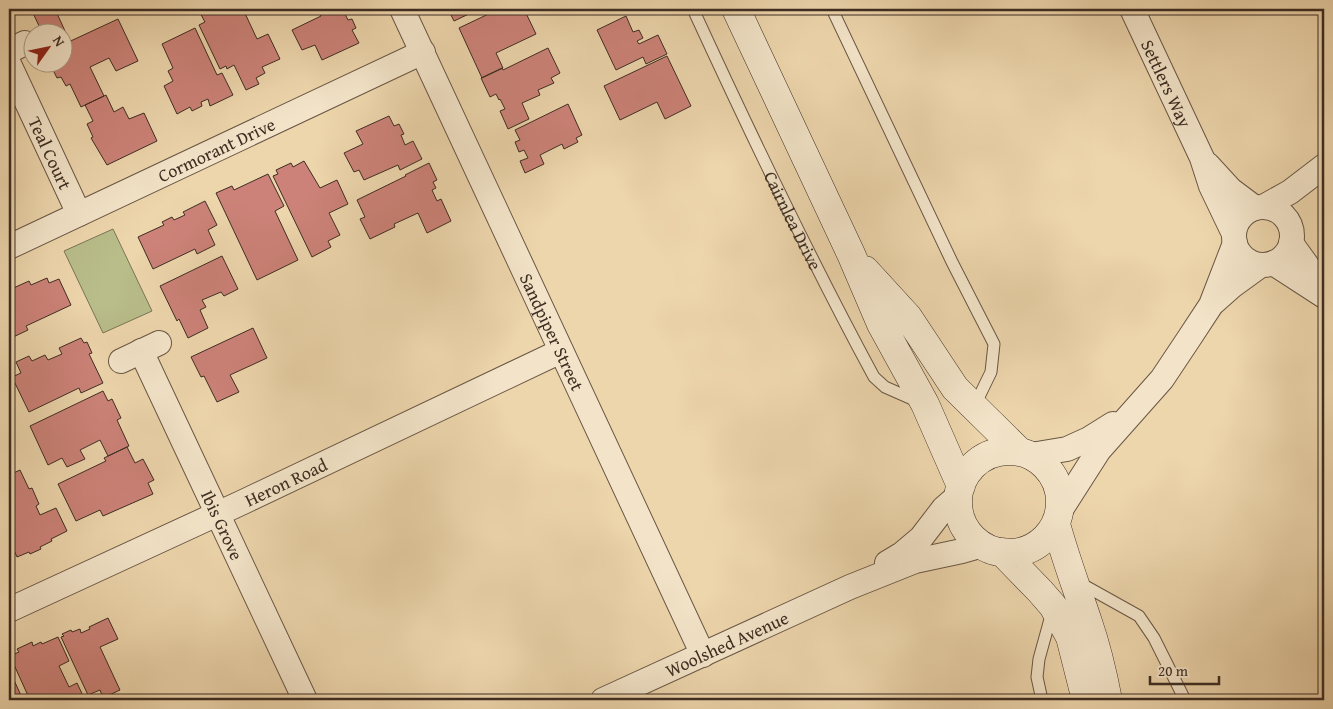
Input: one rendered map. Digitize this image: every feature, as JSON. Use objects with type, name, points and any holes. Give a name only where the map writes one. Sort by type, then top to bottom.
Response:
[{"type":"street","name":"Sandpiper Street","points":[[402,9],[703,655]]},
{"type":"street","points":[[736,9],[851,254],[881,324],[925,404],[960,490]]},
{"type":"street","name":"Settlers Way","points":[[1132,9],[1202,158],[1211,186],[1234,239]]},
{"type":"street","name":"Cormorant Drive","points":[[9,247],[423,52]]},
{"type":"street","name":"Teal Court","points":[[9,64],[79,214]]},
{"type":"street","name":"Settlers Way","points":[[1202,158],[1232,190],[1259,207]]},
{"type":"street","points":[[992,549],[1019,552],[1034,547],[1047,537],[1099,450],[1162,379],[1211,305],[1234,239],[1236,225],[1240,218],[1247,212],[1290,192],[1324,166]]},
{"type":"street","points":[[1211,305],[1232,286],[1267,264],[1281,259],[1287,252],[1301,201],[1324,166]]},
{"type":"street","points":[[1259,207],[1273,208],[1287,220],[1291,236],[1324,289]]},
{"type":"street","points":[[1234,239],[1238,252],[1244,258],[1252,263],[1267,264],[1324,296]]},
{"type":"street","points":[[851,254],[908,317],[955,388],[1025,453],[1045,465],[1055,478],[1060,494],[1058,517],[1072,578],[1089,623],[1108,700]]},
{"type":"street","name":"Ibis Grove","points":[[140,351],[305,700]]},
{"type":"street","name":"Heron Road","points":[[9,610],[218,514],[561,351]]},
{"type":"street","points":[[1086,700],[1070,637],[1053,606],[1040,591],[992,549],[971,536],[963,524],[959,509],[960,490],[967,472],[990,454],[1004,451],[1025,453],[1068,449],[1089,439],[1129,414]]},
{"type":"street","name":"Woolshed Avenue","points":[[850,586],[902,554],[921,538],[960,490]]},
{"type":"street","name":"Woolshed Avenue","points":[[603,700],[850,586],[915,561],[992,549]]},
{"type":"lane","name":"Cairnlea Drive","points":[[693,9],[733,97],[824,285],[874,377],[885,388],[925,404]]},
{"type":"lane","points":[[832,9],[948,253],[994,344],[991,372],[974,407]]},
{"type":"lane","points":[[1072,578],[1139,616],[1154,638],[1185,700]]},
{"type":"lane","points":[[1042,700],[1037,677],[1053,606]]},
{"type":"green space","points":[[113,229],[152,311],[103,333],[64,251]]},
{"type":"building","points":[[31,9],[55,9],[61,22],[37,22]]},
{"type":"building","points":[[203,9],[243,9],[257,39],[268,34],[280,59],[262,67],[265,73],[256,78],[259,84],[246,90],[234,65],[227,69],[226,66],[220,69],[199,25],[205,22],[199,11]]},
{"type":"building","points":[[317,9],[345,9],[343,10],[348,20],[352,19],[356,28],[352,30],[359,43],[322,60],[315,45],[302,50],[292,30],[321,16]]},
{"type":"building","points":[[448,9],[472,9],[473,12],[454,21]]},
{"type":"building","points":[[499,9],[524,9],[536,34],[496,53],[503,68],[482,78],[459,28]]},
{"type":"building","points":[[626,16],[633,32],[639,30],[643,38],[637,41],[639,44],[658,35],[667,54],[646,64],[643,57],[616,70],[597,30]]},
{"type":"building","points":[[118,19],[138,61],[116,71],[109,58],[90,67],[104,96],[81,107],[70,84],[66,86],[61,77],[57,78],[54,72],[72,72],[72,40]]},
{"type":"building","points":[[195,28],[217,75],[222,73],[233,95],[210,106],[208,99],[201,102],[202,106],[192,111],[190,107],[177,114],[164,86],[173,81],[168,71],[173,68],[162,44]]},
{"type":"building","points":[[548,48],[560,73],[551,78],[554,83],[538,90],[540,95],[522,103],[529,119],[508,129],[500,111],[505,109],[500,99],[496,94],[490,97],[481,78],[502,68],[503,70]]},
{"type":"building","points":[[667,56],[691,106],[665,119],[657,102],[620,120],[604,86]]},
{"type":"building","points":[[106,95],[114,112],[123,107],[129,119],[144,113],[157,141],[107,165],[91,138],[93,137],[87,124],[93,121],[85,105]]},
{"type":"building","points":[[568,104],[582,135],[576,138],[578,142],[564,149],[562,144],[540,155],[544,164],[525,173],[520,161],[528,158],[524,150],[519,152],[515,142],[520,140],[515,130]]},
{"type":"building","points":[[389,116],[394,126],[399,124],[404,134],[401,135],[405,145],[413,141],[422,159],[400,170],[398,165],[364,180],[359,170],[354,172],[344,153],[363,144],[356,131]]},
{"type":"building","points":[[304,161],[320,188],[337,180],[348,204],[329,213],[340,235],[328,241],[331,247],[312,257],[273,176],[278,174],[276,170],[291,163],[293,167]]},
{"type":"building","points":[[429,163],[437,180],[433,182],[436,188],[432,190],[437,201],[441,199],[451,221],[427,233],[418,213],[394,224],[395,227],[370,239],[360,219],[365,217],[357,200]]},
{"type":"building","points":[[268,174],[284,206],[275,211],[298,260],[257,280],[216,193],[232,186],[234,190]]},
{"type":"building","points":[[205,201],[217,225],[208,230],[215,245],[197,254],[195,249],[153,269],[138,237],[164,225],[162,222],[172,217],[174,220],[185,215],[183,212]]},
{"type":"building","points":[[222,256],[238,289],[224,296],[221,292],[202,300],[206,307],[200,310],[208,328],[188,338],[179,319],[177,321],[160,286]]},
{"type":"building","points":[[47,278],[49,283],[59,279],[71,305],[26,326],[28,330],[9,339],[9,290],[29,281],[31,285]]},
{"type":"building","points":[[253,328],[267,358],[230,375],[239,392],[217,402],[204,376],[201,377],[191,357]]},
{"type":"building","points":[[81,338],[84,343],[87,342],[92,353],[89,354],[103,383],[81,393],[79,388],[29,412],[12,377],[21,373],[16,362],[29,356],[32,361],[45,355],[48,360],[62,354],[59,348]]},
{"type":"building","points":[[103,391],[108,401],[112,399],[121,418],[117,420],[129,446],[108,456],[100,440],[80,450],[85,459],[67,467],[62,458],[48,465],[30,426]]},
{"type":"building","points":[[127,447],[135,463],[143,459],[154,480],[148,483],[153,494],[103,516],[100,510],[76,521],[58,484],[106,461],[104,458]]},
{"type":"building","points":[[20,470],[29,489],[32,488],[39,504],[36,506],[40,515],[56,508],[67,531],[51,539],[52,541],[40,547],[41,549],[17,557],[9,539],[9,475]]},
{"type":"building","points":[[108,618],[118,639],[100,647],[120,690],[103,698],[100,690],[88,695],[61,637],[64,636],[62,634],[71,630],[72,632],[80,629],[81,633]]},
{"type":"building","points":[[58,637],[69,661],[59,666],[69,687],[77,683],[85,700],[30,700],[10,656],[19,652],[17,649],[32,642],[33,646]]},
{"type":"building","points":[[9,669],[23,700],[9,700]]}]
